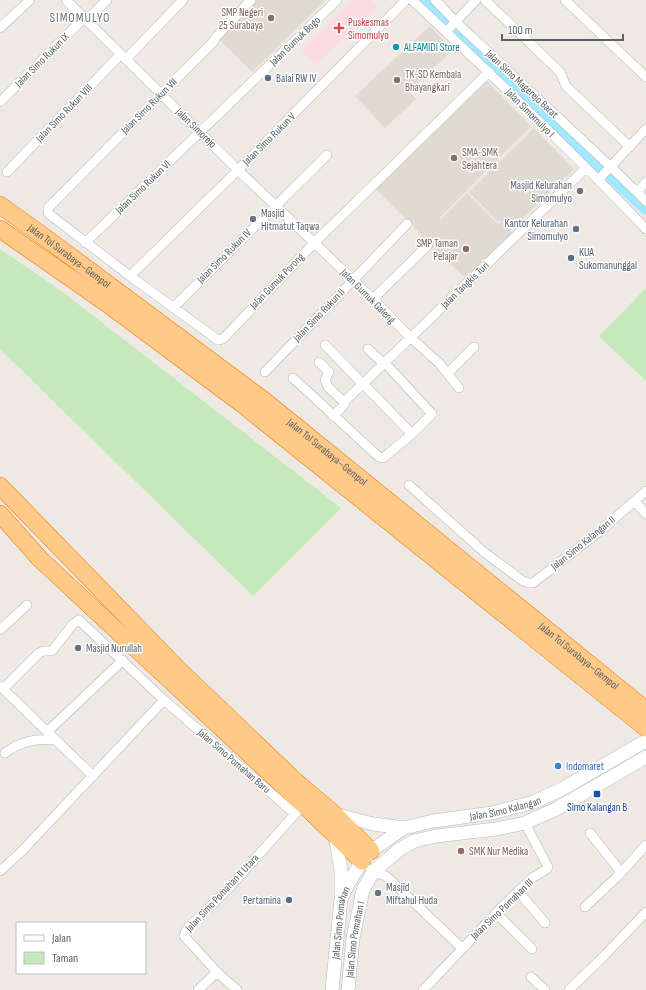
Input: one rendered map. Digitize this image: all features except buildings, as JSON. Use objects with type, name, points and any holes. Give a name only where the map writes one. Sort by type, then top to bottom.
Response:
[{"type":"highway","name":"Jalan Tol Surabaya–Gempol","points":[[0,206],[54,244],[266,402],[645,721]]},
{"type":"highway","name":"Jalan Tol Surabaya–Gempol","points":[[0,229],[105,302],[242,404],[645,721]]},
{"type":"highway","points":[[0,486],[175,676],[304,805],[335,834],[372,862]]},
{"type":"highway","points":[[0,514],[40,559],[175,676]]},
{"type":"highway","points":[[304,805],[334,814],[372,862]]},
{"type":"main road","name":"Jalan Simo Kalangan","points":[[372,862],[404,828],[433,821],[492,813],[534,802],[562,789],[646,741]]},
{"type":"main road","name":"Jalan Simo Kalangan","points":[[372,862],[414,841],[436,836],[484,831],[525,823],[556,810],[646,757]]},
{"type":"main road","points":[[334,814],[373,824],[404,828]]},
{"type":"main road","points":[[335,834],[341,871],[342,899]]},
{"type":"main road","name":"Jalan Simo Pomahan","points":[[363,890],[372,862]]},
{"type":"main road","name":"Jalan Simo Pomahan","points":[[332,990],[342,899],[349,882],[372,862]]},
{"type":"main road","name":"Jalan Simo Pomahan I","points":[[348,990],[353,938],[363,890]]},
{"type":"street","points":[[0,28],[30,0]]},
{"type":"street","name":"Jalan Simorejo","points":[[66,0],[276,206]]},
{"type":"street","name":"Jalan Simo Rukun IX","points":[[0,102],[85,19],[108,0]]},
{"type":"street","name":"Jalan Simo Rukun VIII","points":[[7,172],[183,0]]},
{"type":"street","name":"Jalan Simo Rukun VII","points":[[48,212],[48,208],[214,41],[216,36],[251,0]]},
{"type":"street","name":"Jalan Gumuk Bogo","points":[[201,132],[337,0]]},
{"type":"street","name":"Jalan Simo Rukun V","points":[[130,276],[238,170],[406,0]]},
{"type":"street","name":"Jalan Simomulyo I","points":[[412,0],[447,31],[586,168],[600,178],[646,229]]},
{"type":"street","name":"Jalan Simo Magerejo Barat","points":[[434,0],[455,22],[646,201]]},
{"type":"street","points":[[447,31],[476,0]]},
{"type":"street","points":[[485,0],[560,72],[566,86],[630,147]]},
{"type":"street","points":[[565,0],[646,77]]},
{"type":"street","name":"Jalan Gumuk Porong","points":[[48,212],[85,243],[173,308],[220,340],[314,243],[489,72]]},
{"type":"street","points":[[600,178],[646,129]]},
{"type":"street","name":"Jalan Simo Rukun VI","points":[[85,243],[201,132]]},
{"type":"street","name":"Jalan Simo Rukun IV","points":[[173,308],[327,155]]},
{"type":"street","name":"Jalan Tangkis Turi","points":[[334,416],[344,405],[344,402],[362,384],[586,168]]},
{"type":"street","points":[[637,192],[646,182]]},
{"type":"street","name":"Jalan Gumuk Galeng","points":[[276,206],[373,299],[411,338],[439,363],[459,388]]},
{"type":"street","name":"Jalan Simo Rukun II","points":[[265,372],[407,224]]},
{"type":"street","points":[[373,299],[428,245]]},
{"type":"street","points":[[325,345],[412,434]]},
{"type":"street","points":[[448,373],[474,347]]},
{"type":"street","points":[[293,378],[379,457],[383,458],[412,434],[432,414],[384,363],[368,349]]},
{"type":"street","points":[[319,362],[329,372],[326,380],[328,387],[344,402]]},
{"type":"street","name":"Jalan Simo Kalangan II","points":[[409,484],[485,553],[523,581],[529,583],[533,583],[589,540],[635,501]]},
{"type":"street","points":[[646,491],[635,501],[646,514]]},
{"type":"street","points":[[0,630],[26,605]]},
{"type":"street","name":"Jalan Simo Pomahan Baru","points":[[1,687],[39,653],[43,651],[52,651],[73,624],[80,620],[164,700],[304,805]]},
{"type":"street","points":[[47,732],[123,660]]},
{"type":"street","points":[[1,687],[93,776]]},
{"type":"street","points":[[0,871],[21,852],[164,700]]},
{"type":"street","points":[[5,753],[16,745],[33,740],[56,740]]},
{"type":"street","name":"Jalan Simo Pomahan II Utara","points":[[217,972],[184,936],[184,932],[229,888],[304,805]]},
{"type":"street","name":"Jalan Simo Pomahan III","points":[[423,990],[518,891],[532,878],[548,868],[525,823]]},
{"type":"street","points":[[590,833],[621,872]]},
{"type":"street","points":[[585,907],[618,876],[646,845]]},
{"type":"street","points":[[372,862],[462,948]]},
{"type":"street","points":[[518,891],[545,923]]},
{"type":"street","points":[[569,990],[646,912]]},
{"type":"street","points":[[496,913],[532,949]]},
{"type":"street","points":[[198,990],[217,972],[237,990]]},
{"type":"street","points":[[531,977],[545,990]]},
{"type":"shaded area","name":"SMP Negeri 25 Surabaya","points":[[253,0],[326,0],[252,72],[217,37]]},
{"type":"shaded area","name":"Puskesmas Simomulyo","points":[[354,0],[371,0],[378,7],[315,65],[301,50]]},
{"type":"shaded area","name":"TK-SD Kembala Bhayangkari","points":[[430,26],[453,50],[409,91],[416,99],[385,128],[355,96]]},
{"type":"shaded area","points":[[486,80],[531,126],[439,218],[441,220],[467,193],[498,224],[501,222],[510,230],[500,220],[498,222],[469,192],[534,128],[574,169],[510,231],[514,234],[467,280],[421,236],[422,235],[376,189]]},
{"type":"green space","points":[[0,249],[60,290],[341,508],[253,596],[0,349]]},
{"type":"green space","points":[[646,288],[646,381],[599,336]]},
{"type":"waterway","points":[[426,0],[540,111],[646,207]]},
{"type":"place","name":"SMP Negeri 25 Surabaya","points":[[271,18]]},
{"type":"place","name":"Puskesmas Simomulyo","points":[[339,28]]},
{"type":"place","name":"ALFAMIDI Store","points":[[396,47]]},
{"type":"place","name":"Balai RW IV","points":[[268,78]]},
{"type":"place","name":"TK-SD Kembala Bhayangkari","points":[[397,80]]},
{"type":"place","name":"SMA-SMK Sejahtera","points":[[454,158]]},
{"type":"place","name":"Masjid Kelurahan Simomulyo","points":[[580,191]]},
{"type":"place","name":"Masjid Hitmatut Taqwa","points":[[253,219]]},
{"type":"place","name":"Kantor Kelurahan Simomulyo","points":[[576,229]]},
{"type":"place","name":"SMP Taman Pelajar","points":[[466,249]]},
{"type":"place","name":"KUA Sukomanunggal","points":[[571,258]]},
{"type":"place","name":"Masjid Nurullah","points":[[78,648]]},
{"type":"place","name":"Indomaret","points":[[558,766]]},
{"type":"place","name":"Simo Kalangan B","points":[[597,794]]},
{"type":"place","name":"SMK Nur Medika","points":[[461,851]]},
{"type":"place","name":"Masjid Miftahul Huda","points":[[378,893]]},
{"type":"place","name":"Pertamina","points":[[289,900]]},
{"type":"district","name":"SIMOMULYO","points":[[80,18]]}]
